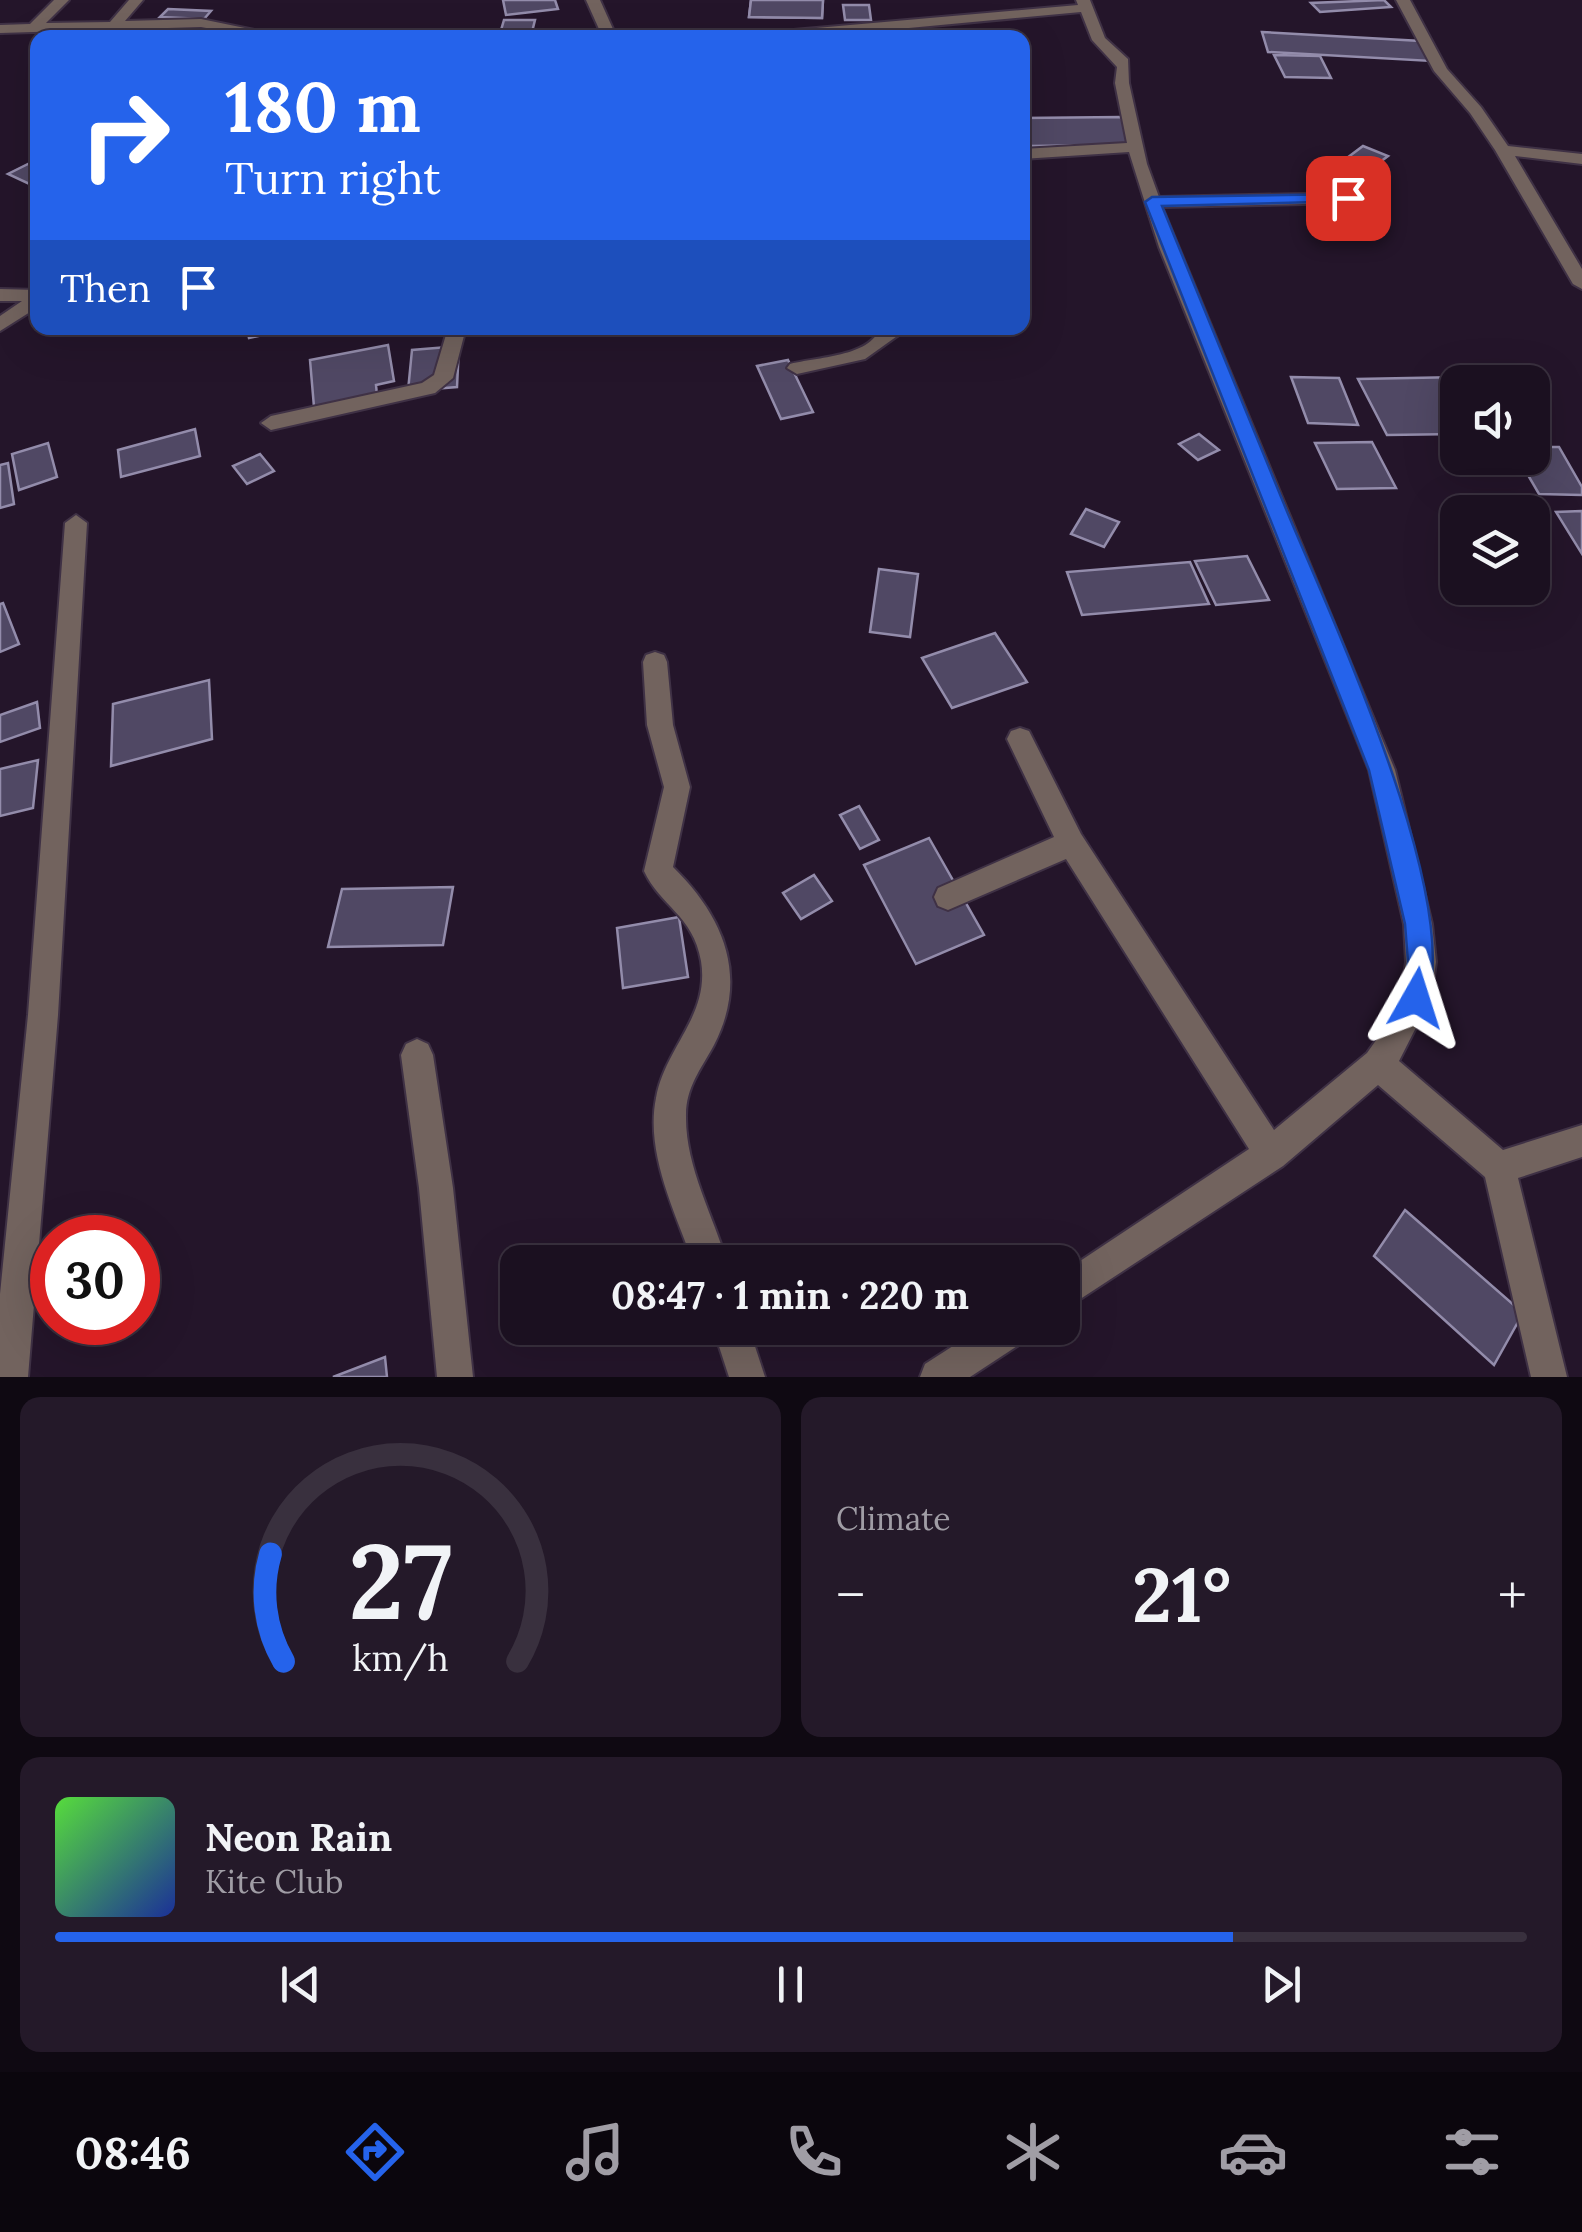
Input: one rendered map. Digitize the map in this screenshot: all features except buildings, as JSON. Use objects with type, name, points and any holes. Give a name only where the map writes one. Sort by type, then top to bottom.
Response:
[{"type":"street","points":[[34,28],[62,0]]},
{"type":"street","points":[[114,25],[136,0]]},
{"type":"street","points":[[593,0],[606,30]]},
{"type":"street","points":[[1402,0],[1442,70],[1504,150],[1582,284]]},
{"type":"street","points":[[828,30],[1085,4],[1099,40],[1121,59],[1122,84],[1152,202],[1382,770],[1418,924],[1422,962],[1416,998],[1400,1033],[1378,1064],[1271,1154],[1080,1282]]},
{"type":"street","points":[[0,29],[218,24],[247,30]]},
{"type":"street","points":[[1030,154],[1136,147]]},
{"type":"street","points":[[1504,150],[1582,159]]},
{"type":"street","points":[[1152,202],[1348,198]]},
{"type":"street","points":[[0,295],[30,297]]},
{"type":"street","points":[[0,325],[30,303]]},
{"type":"street","points":[[271,423],[428,388],[443,378],[455,335]]},
{"type":"street","points":[[796,368],[853,359],[878,346],[889,335]]},
{"type":"street","points":[[10,1377],[44,1015],[76,522]]},
{"type":"street","points":[[655,662],[660,725],[677,786],[658,870],[702,924],[717,956],[718,991],[707,1028],[682,1068],[670,1102],[675,1158],[704,1245]]},
{"type":"street","points":[[1020,739],[1071,843],[1271,1154]]},
{"type":"street","points":[[948,897],[1071,843]]},
{"type":"street","points":[[416,1055],[436,1188],[455,1377]]},
{"type":"street","points":[[1378,1064],[1499,1168],[1549,1377]]},
{"type":"street","points":[[1499,1168],[1582,1142]]},
{"type":"street","points":[[737,1345],[747,1377]]},
{"type":"street","points":[[938,1377],[986,1345]]},
{"type":"route","points":[[1348,198],[1152,202],[1382,770],[1418,924],[1422,962],[1416,998]]}]
